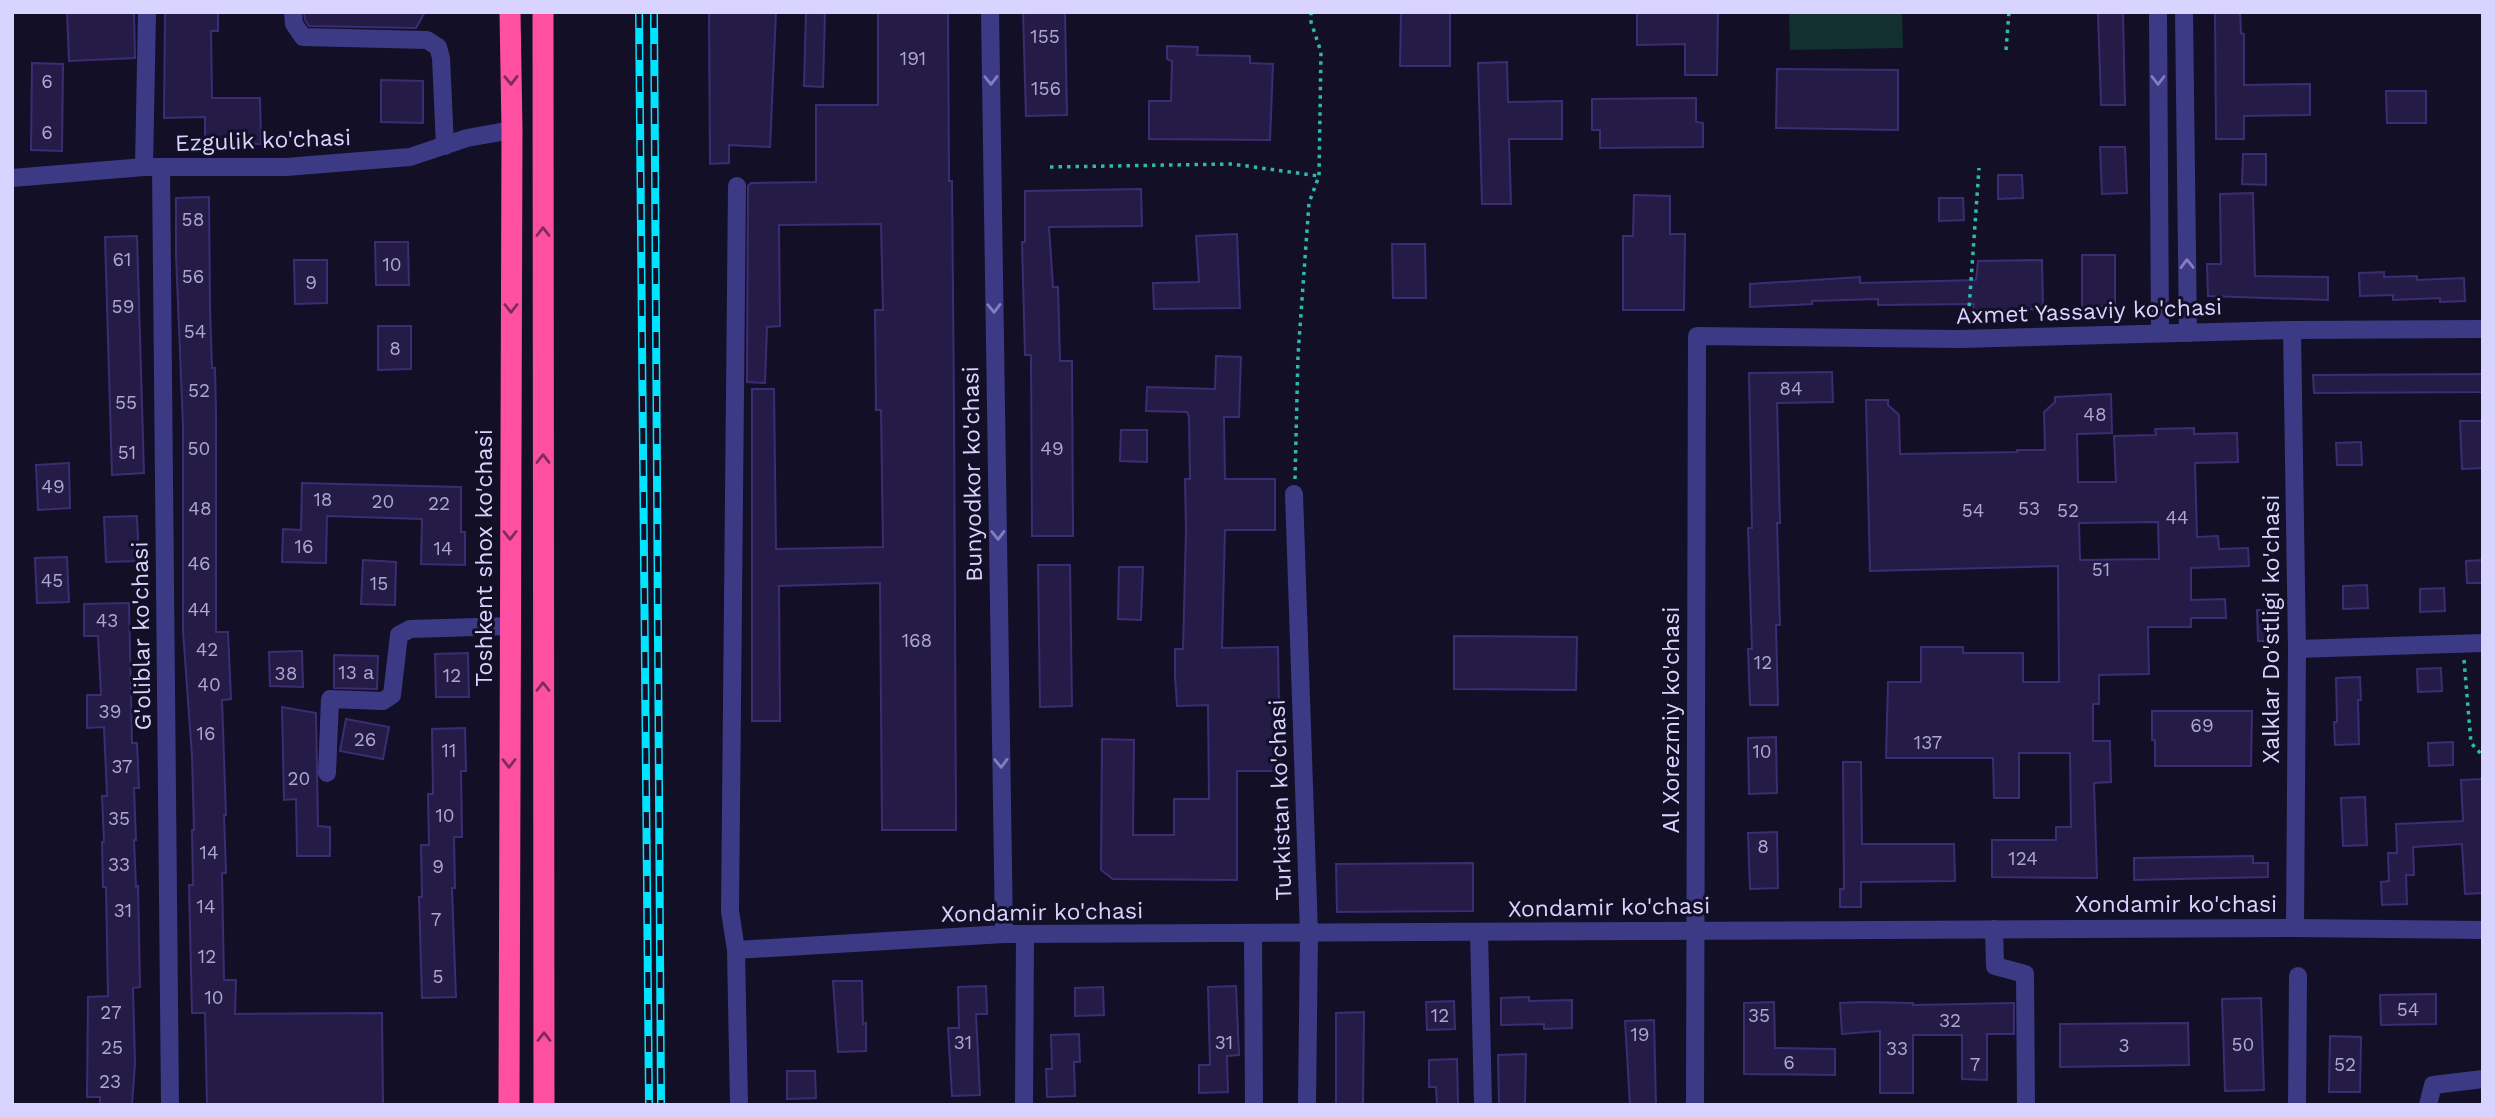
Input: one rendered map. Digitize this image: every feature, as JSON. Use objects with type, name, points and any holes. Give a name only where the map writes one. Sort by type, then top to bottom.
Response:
[{"type":"highway","name":"Toshkent shox ko'chasi","points":[[509,1105],[512,130],[510,12]]},
{"type":"highway","points":[[543,12],[544,1105]]},
{"type":"street","name":"G'oliblar ko'chasi","points":[[147,12],[153,167],[170,1105]]},
{"type":"street","points":[[293,12],[294,24],[303,37],[427,40],[438,47],[441,58],[445,146]]},
{"type":"street","name":"Bunyodkor ko'chasi","points":[[989,12],[1004,934]]},
{"type":"street","points":[[2158,12],[2160,333]]},
{"type":"street","points":[[2184,12],[2188,332]]},
{"type":"street","name":"Ezgulik ko'chasi","points":[[12,178],[153,167],[286,167],[410,157],[467,138],[512,130]]},
{"type":"street","points":[[737,186],[730,911],[736,950],[739,1105]]},
{"type":"street","name":"Axmet Yassaviy ko'chasi","points":[[1697,336],[1966,339],[2188,332],[2483,329]]},
{"type":"street","name":"Xalklar Do'stligi ko'chasi","points":[[2292,330],[2297,649],[2295,928]]},
{"type":"street","name":"Al Xorezmiy ko'chasi","points":[[1695,1105],[1697,336]]},
{"type":"street","name":"Turkistan ko'chasi","points":[[1294,494],[1309,933],[1307,1105]]},
{"type":"street","points":[[327,773],[330,699],[383,701],[392,695],[399,635],[410,629],[509,626]]},
{"type":"street","points":[[2297,649],[2483,643]]},
{"type":"street","name":"Xondamir ko'chasi","points":[[736,950],[1004,934],[2295,928],[2483,930]]},
{"type":"street","points":[[1994,929],[1995,966],[2025,974],[2026,1105]]},
{"type":"street","points":[[1479,932],[1483,1105]]},
{"type":"street","points":[[1253,933],[1254,1105]]},
{"type":"street","points":[[1024,1105],[1025,935]]},
{"type":"street","points":[[2297,1105],[2298,976]]},
{"type":"street","points":[[2428,1105],[2433,1085],[2483,1079]]},
{"type":"path","points":[[1294,494],[1298,355],[1309,203],[1319,176],[1321,52],[1311,22],[1311,12]]},
{"type":"path","points":[[2006,50],[2009,12]]},
{"type":"path","points":[[1050,167],[1232,164],[1319,176]]},
{"type":"path","points":[[1966,339],[1979,168]]},
{"type":"path","points":[[2463,643],[2471,743],[2483,756]]},
{"type":"green space","points":[[1789,12],[1902,12],[1903,48],[1790,50]]},
{"type":"building","points":[[67,12],[134,12],[135,58],[69,61]]},
{"type":"building","points":[[165,12],[218,12],[218,31],[211,31],[212,98],[260,98],[261,144],[205,144],[205,117],[164,118]]},
{"type":"building","points":[[304,12],[425,12],[416,28],[309,26]]},
{"type":"building","points":[[709,12],[776,12],[770,147],[729,145],[729,163],[710,164]]},
{"type":"building","points":[[806,12],[825,12],[823,87],[804,86]]},
{"type":"building","points":[[878,12],[948,12],[949,181],[952,181],[956,830],[882,830],[880,583],[779,586],[780,721],[752,721],[752,389],[774,389],[776,549],[883,547],[881,410],[876,410],[875,310],[883,310],[881,224],[779,225],[780,326],[767,327],[765,383],[747,382],[748,186],[751,183],[816,182],[816,105],[878,105]]},
{"type":"building","points":[[1023,12],[1065,12],[1067,115],[1026,116]]},
{"type":"building","points":[[1401,12],[1450,12],[1450,66],[1400,66]]},
{"type":"building","points":[[1637,12],[1718,12],[1717,75],[1685,75],[1685,44],[1637,45]]},
{"type":"building","points":[[2098,12],[2123,12],[2125,105],[2101,105]]},
{"type":"building","points":[[2215,12],[2240,12],[2241,33],[2244,34],[2244,85],[2310,84],[2310,115],[2244,116],[2244,139],[2216,139]]},
{"type":"building","points":[[1167,46],[1198,47],[1197,55],[1250,56],[1250,63],[1273,64],[1270,140],[1149,139],[1149,101],[1171,101],[1172,61],[1167,59]]},
{"type":"building","points":[[1507,62],[1508,102],[1562,101],[1562,139],[1509,139],[1511,204],[1482,204],[1478,63]]},
{"type":"building","points":[[32,63],[63,64],[62,151],[31,150]]},
{"type":"building","points":[[1777,69],[1898,70],[1898,130],[1776,128]]},
{"type":"building","points":[[381,80],[423,81],[423,123],[381,122]]},
{"type":"building","points":[[2386,91],[2426,91],[2426,123],[2387,123]]},
{"type":"building","points":[[1696,98],[1696,122],[1703,123],[1703,147],[1600,148],[1600,130],[1592,130],[1592,99]]},
{"type":"building","points":[[2100,147],[2125,147],[2127,193],[2102,194]]},
{"type":"building","points":[[2243,154],[2266,154],[2266,185],[2242,184]]},
{"type":"building","points":[[1998,175],[2022,175],[2023,198],[1998,199]]},
{"type":"building","points":[[1141,189],[1142,226],[1049,227],[1053,287],[1058,287],[1060,361],[1072,361],[1073,536],[1032,536],[1031,355],[1025,355],[1022,242],[1025,242],[1025,191]]},
{"type":"building","points":[[2253,193],[2255,276],[2328,277],[2328,300],[2208,296],[2207,264],[2221,264],[2220,194]]},
{"type":"building","points":[[1634,195],[1670,196],[1670,234],[1685,234],[1684,310],[1623,310],[1623,236],[1633,236]]},
{"type":"building","points":[[209,197],[210,309],[216,412],[216,632],[228,632],[231,699],[222,700],[226,815],[226,873],[222,873],[224,980],[236,980],[235,1014],[382,1013],[383,1105],[207,1105],[205,1013],[192,1013],[189,885],[193,885],[194,830],[183,631],[183,426],[176,198]]},
{"type":"building","points":[[1939,198],[1963,198],[1964,220],[1939,221]]},
{"type":"building","points":[[1237,234],[1240,308],[1154,309],[1153,283],[1199,282],[1196,236]]},
{"type":"building","points":[[137,236],[144,473],[112,475],[105,237]]},
{"type":"building","points":[[375,242],[408,242],[409,285],[376,285]]},
{"type":"building","points":[[1392,244],[1425,244],[1426,298],[1393,298]]},
{"type":"building","points":[[2082,255],[2115,255],[2115,306],[2082,307]]},
{"type":"building","points":[[294,260],[327,260],[327,303],[295,304]]},
{"type":"building","points":[[2042,260],[2043,309],[1973,311],[1974,304],[1878,305],[1878,299],[1812,301],[1812,304],[1750,307],[1750,284],[1860,277],[1860,283],[1976,280],[1978,261]]},
{"type":"building","points":[[2384,272],[2384,277],[2417,276],[2417,280],[2464,278],[2465,301],[2440,302],[2440,298],[2393,300],[2393,295],[2360,296],[2359,273]]},
{"type":"building","points":[[378,326],[411,326],[411,369],[378,370]]},
{"type":"building","points":[[1216,356],[1241,357],[1239,417],[1224,417],[1225,479],[1275,479],[1275,530],[1225,530],[1222,648],[1278,647],[1280,771],[1237,771],[1237,880],[1113,879],[1101,870],[1102,739],[1134,740],[1133,835],[1174,835],[1174,799],[1209,799],[1208,705],[1177,706],[1175,676],[1175,649],[1183,649],[1185,479],[1190,479],[1189,417],[1187,412],[1146,411],[1147,387],[1215,389]]},
{"type":"building","points":[[1832,372],[1833,402],[1777,403],[1780,523],[1777,523],[1780,625],[1776,625],[1778,705],[1750,705],[1748,649],[1752,649],[1748,528],[1752,528],[1749,373]]},
{"type":"building","points":[[2483,374],[2483,392],[2314,393],[2313,375]]},
{"type":"building","points":[[2111,394],[2112,433],[2077,434],[2078,482],[2116,482],[2114,436],[2156,435],[2155,429],[2194,428],[2194,434],[2237,433],[2238,462],[2195,463],[2197,537],[2218,536],[2219,549],[2248,548],[2249,566],[2191,568],[2191,600],[2225,599],[2226,618],[2191,618],[2191,627],[2148,627],[2149,674],[2099,675],[2099,704],[2093,704],[2093,741],[2110,741],[2111,782],[2094,783],[2097,878],[1992,877],[1992,840],[2056,840],[2056,827],[2071,827],[2070,753],[2019,753],[2019,798],[1994,798],[1993,758],[1886,758],[1888,682],[1921,682],[1921,647],[1963,647],[1963,653],[2023,653],[2023,682],[2059,682],[2058,566],[1870,571],[1866,400],[1888,400],[1888,405],[1899,415],[1900,454],[2045,450],[2044,412],[2055,402],[2055,397]],"holes":[[[2158,522],[2159,559],[2080,560],[2079,523]]]},
{"type":"building","points":[[2460,421],[2483,421],[2483,468],[2462,469]]},
{"type":"building","points":[[1121,430],[1147,430],[1147,462],[1120,461]]},
{"type":"building","points":[[2361,442],[2362,465],[2337,465],[2336,443]]},
{"type":"building","points":[[69,463],[70,508],[38,510],[36,465]]},
{"type":"building","points":[[302,483],[461,487],[461,532],[465,532],[465,565],[421,564],[422,519],[327,516],[326,563],[282,562],[283,529],[301,530]]},
{"type":"building","points":[[137,516],[139,561],[106,562],[104,517]]},
{"type":"building","points":[[67,557],[69,602],[37,603],[35,558]]},
{"type":"building","points":[[363,560],[396,562],[395,605],[361,604]]},
{"type":"building","points":[[2483,560],[2483,583],[2467,583],[2466,561]]},
{"type":"building","points":[[1038,565],[1070,565],[1072,706],[1040,707]]},
{"type":"building","points":[[1119,567],[1143,567],[1141,620],[1118,619]]},
{"type":"building","points":[[2367,585],[2368,608],[2343,609],[2343,586]]},
{"type":"building","points":[[2444,588],[2445,611],[2420,612],[2420,589]]},
{"type":"building","points":[[129,603],[132,743],[137,743],[139,788],[134,788],[134,840],[136,887],[138,886],[140,987],[133,988],[135,1063],[132,1105],[100,1105],[100,1097],[87,1097],[88,997],[108,996],[106,887],[103,887],[102,842],[102,796],[107,796],[104,727],[87,728],[87,695],[101,695],[98,636],[84,636],[84,604]]},
{"type":"building","points":[[2257,610],[2276,610],[2277,641],[2258,641]]},
{"type":"building","points":[[1454,636],[1577,637],[1576,690],[1454,689]]},
{"type":"building","points":[[302,651],[303,687],[270,686],[269,652]]},
{"type":"building","points":[[468,653],[469,697],[436,697],[435,654]]},
{"type":"building","points":[[334,655],[378,656],[377,689],[334,688]]},
{"type":"building","points":[[2441,668],[2442,691],[2418,692],[2417,669]]},
{"type":"building","points":[[2360,677],[2359,744],[2335,745],[2336,678]]},
{"type":"building","points":[[282,707],[316,713],[318,826],[330,827],[330,856],[297,856],[296,799],[284,800]]},
{"type":"building","points":[[2152,711],[2252,711],[2251,766],[2155,766]]},
{"type":"building","points":[[346,719],[389,727],[383,759],[340,751]]},
{"type":"building","points":[[465,728],[466,771],[461,771],[462,837],[454,837],[455,888],[452,888],[456,997],[422,998],[419,897],[422,897],[421,845],[429,845],[428,794],[433,794],[432,729]]},
{"type":"building","points":[[1776,737],[1777,793],[1749,794],[1748,738]]},
{"type":"building","points":[[2453,742],[2453,765],[2429,766],[2428,743]]},
{"type":"building","points":[[1843,762],[1861,762],[1862,844],[1954,844],[1955,881],[1861,882],[1861,907],[1840,907],[1840,889],[1844,889]]},
{"type":"building","points":[[2483,779],[2483,893],[2465,894],[2462,844],[2413,847],[2414,875],[2406,875],[2407,904],[2382,905],[2381,882],[2389,881],[2388,853],[2397,853],[2396,824],[2463,821],[2461,780]]},
{"type":"building","points":[[2365,797],[2367,845],[2343,846],[2341,798]]},
{"type":"building","points":[[1777,832],[1778,888],[1750,889],[1748,833]]},
{"type":"building","points":[[2253,856],[2253,863],[2268,863],[2268,877],[2134,880],[2134,858]]},
{"type":"building","points":[[1473,863],[1473,911],[1337,912],[1336,864]]},
{"type":"building","points":[[833,981],[862,981],[866,1051],[838,1052]]},
{"type":"building","points":[[986,986],[987,1014],[976,1014],[980,1095],[952,1096],[948,1028],[959,1028],[958,987]]},
{"type":"building","points":[[1236,986],[1239,1055],[1227,1056],[1228,1092],[1199,1093],[1199,1065],[1210,1065],[1208,987]]},
{"type":"building","points":[[1103,987],[1104,1015],[1075,1016],[1075,988]]},
{"type":"building","points":[[2436,994],[2436,1024],[2381,1025],[2380,995]]},
{"type":"building","points":[[1529,997],[1529,1001],[1572,1000],[1572,1028],[1544,1029],[1544,1024],[1501,1025],[1501,998]]},
{"type":"building","points":[[2261,998],[2264,1090],[2225,1091],[2222,999]]},
{"type":"building","points":[[1454,1001],[1455,1029],[1427,1030],[1426,1002]]},
{"type":"building","points":[[1774,1002],[1775,1048],[1835,1049],[1835,1075],[1744,1074],[1744,1003]]},
{"type":"building","points":[[1840,1003],[1913,1005],[2014,1003],[2014,1034],[1987,1034],[1987,1080],[1962,1079],[1962,1035],[1913,1035],[1913,1093],[1880,1093],[1880,1031],[1842,1034]]},
{"type":"building","points":[[1364,1012],[1363,1105],[1336,1105],[1336,1013]]},
{"type":"building","points":[[1654,1020],[1656,1105],[1630,1105],[1625,1021]]},
{"type":"building","points":[[2188,1023],[2189,1065],[2060,1067],[2060,1024]]},
{"type":"building","points":[[1079,1034],[1080,1062],[1074,1062],[1075,1096],[1047,1097],[1046,1069],[1052,1069],[1051,1035]]},
{"type":"building","points":[[2330,1036],[2361,1037],[2360,1092],[2329,1092]]},
{"type":"building","points":[[1526,1054],[1525,1105],[1499,1105],[1498,1055]]},
{"type":"building","points":[[1457,1059],[1458,1105],[1437,1105],[1436,1087],[1429,1087],[1429,1060]]},
{"type":"building","points":[[787,1071],[815,1071],[816,1098],[787,1099]]},
{"type":"railway","points":[[639,12],[649,1105]]},
{"type":"railway","points":[[654,12],[661,1105]]}]
